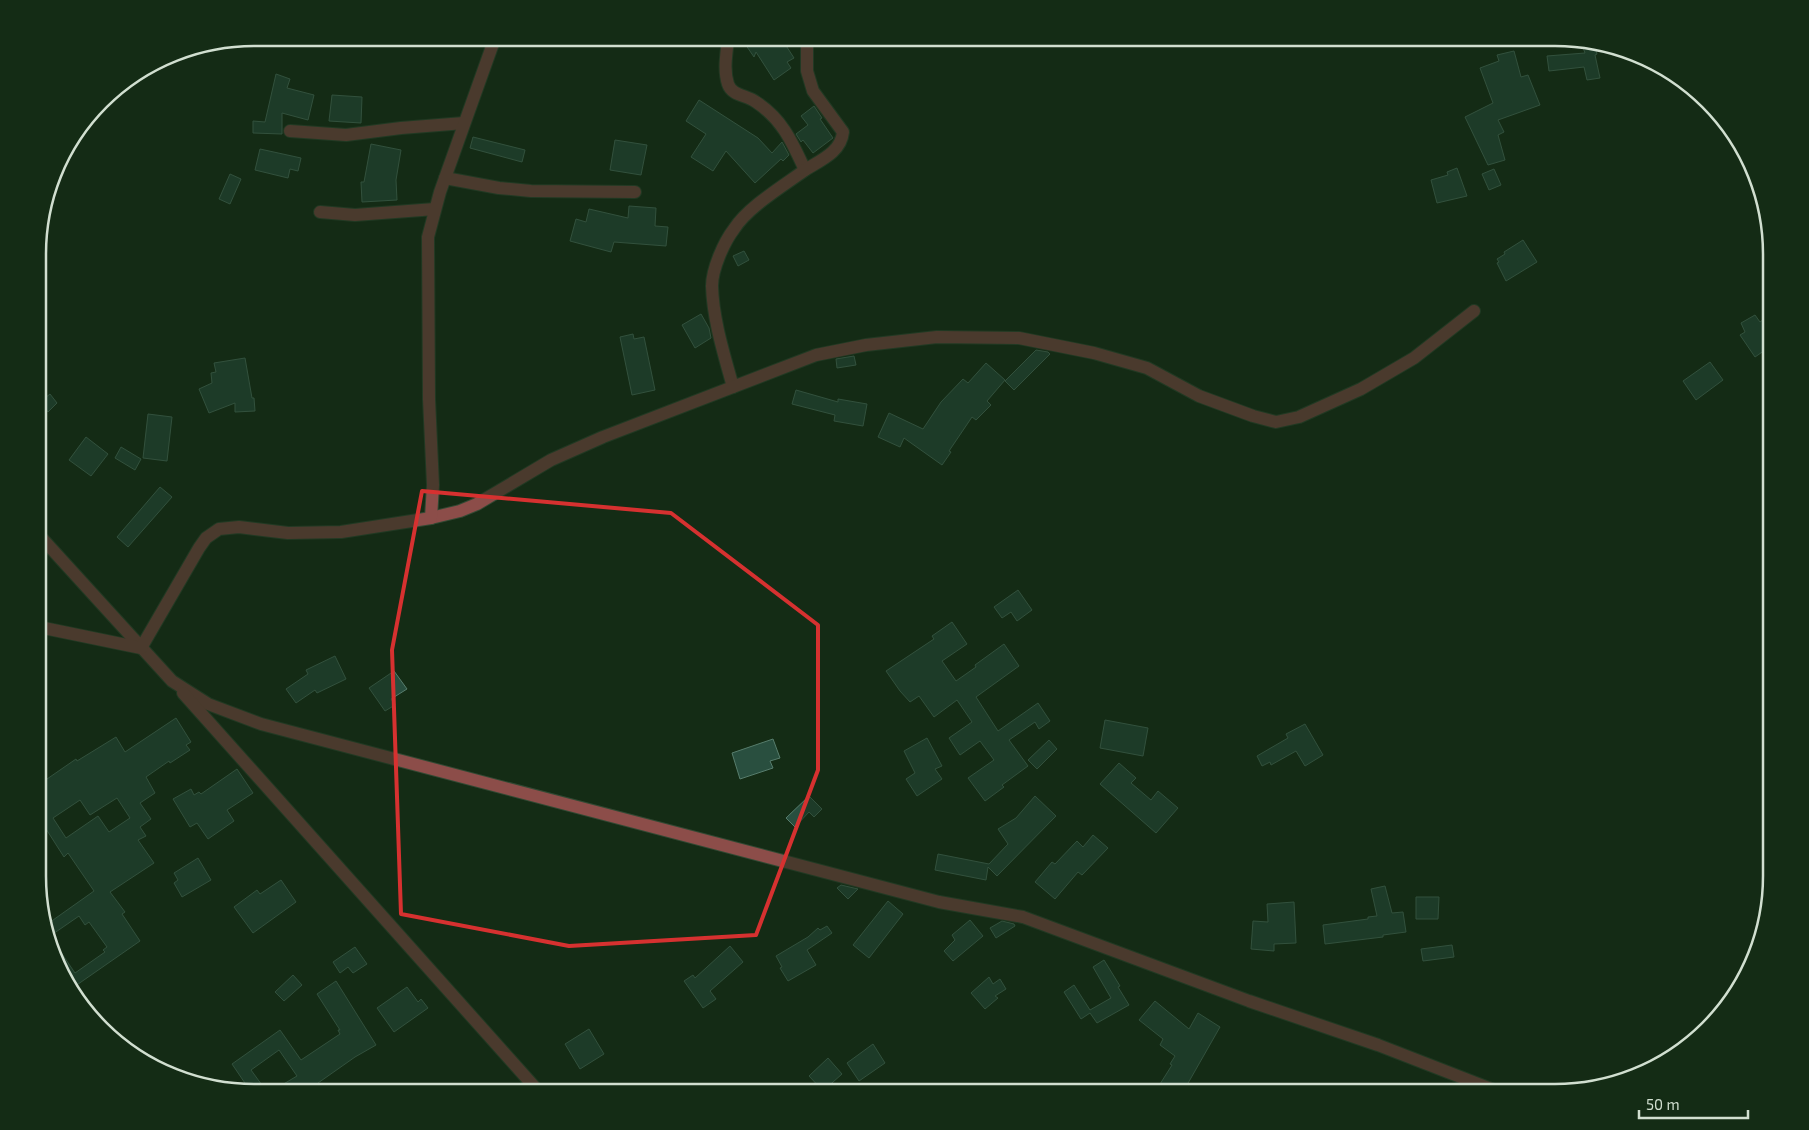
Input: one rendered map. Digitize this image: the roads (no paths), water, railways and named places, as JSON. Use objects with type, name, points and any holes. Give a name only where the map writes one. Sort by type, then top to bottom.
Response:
[{"type":"street","points":[[431,518],[433,485],[429,399],[428,237],[434,209],[444,178],[492,46]]},
{"type":"street","points":[[727,46],[725,71],[728,86],[739,95],[755,100],[777,120],[790,138],[805,170]]},
{"type":"street","points":[[733,387],[718,335],[712,284],[716,263],[734,228],[759,203],[831,154],[842,142],[843,132],[813,91],[807,71],[807,47]]},
{"type":"street","points":[[290,131],[346,135],[401,128],[464,124]]},
{"type":"street","points":[[444,178],[499,188],[531,191],[635,192]]},
{"type":"street","points":[[320,212],[355,215],[434,209]]},
{"type":"street","points":[[141,648],[199,548],[206,538],[219,529],[239,527],[288,533],[341,532],[431,518],[460,511],[477,504],[551,460],[603,436],[816,355],[866,346],[937,337],[1019,338],[1094,353],[1147,368],[1199,396],[1253,416],[1276,422],[1299,417],[1361,389],[1414,358],[1474,312]]},
{"type":"street","points":[[46,543],[532,1084]]},
{"type":"street","points":[[46,628],[141,648]]},
{"type":"street","points":[[172,681],[208,704],[261,724],[939,902],[1023,917],[1249,1001],[1378,1045],[1478,1084]]}]
